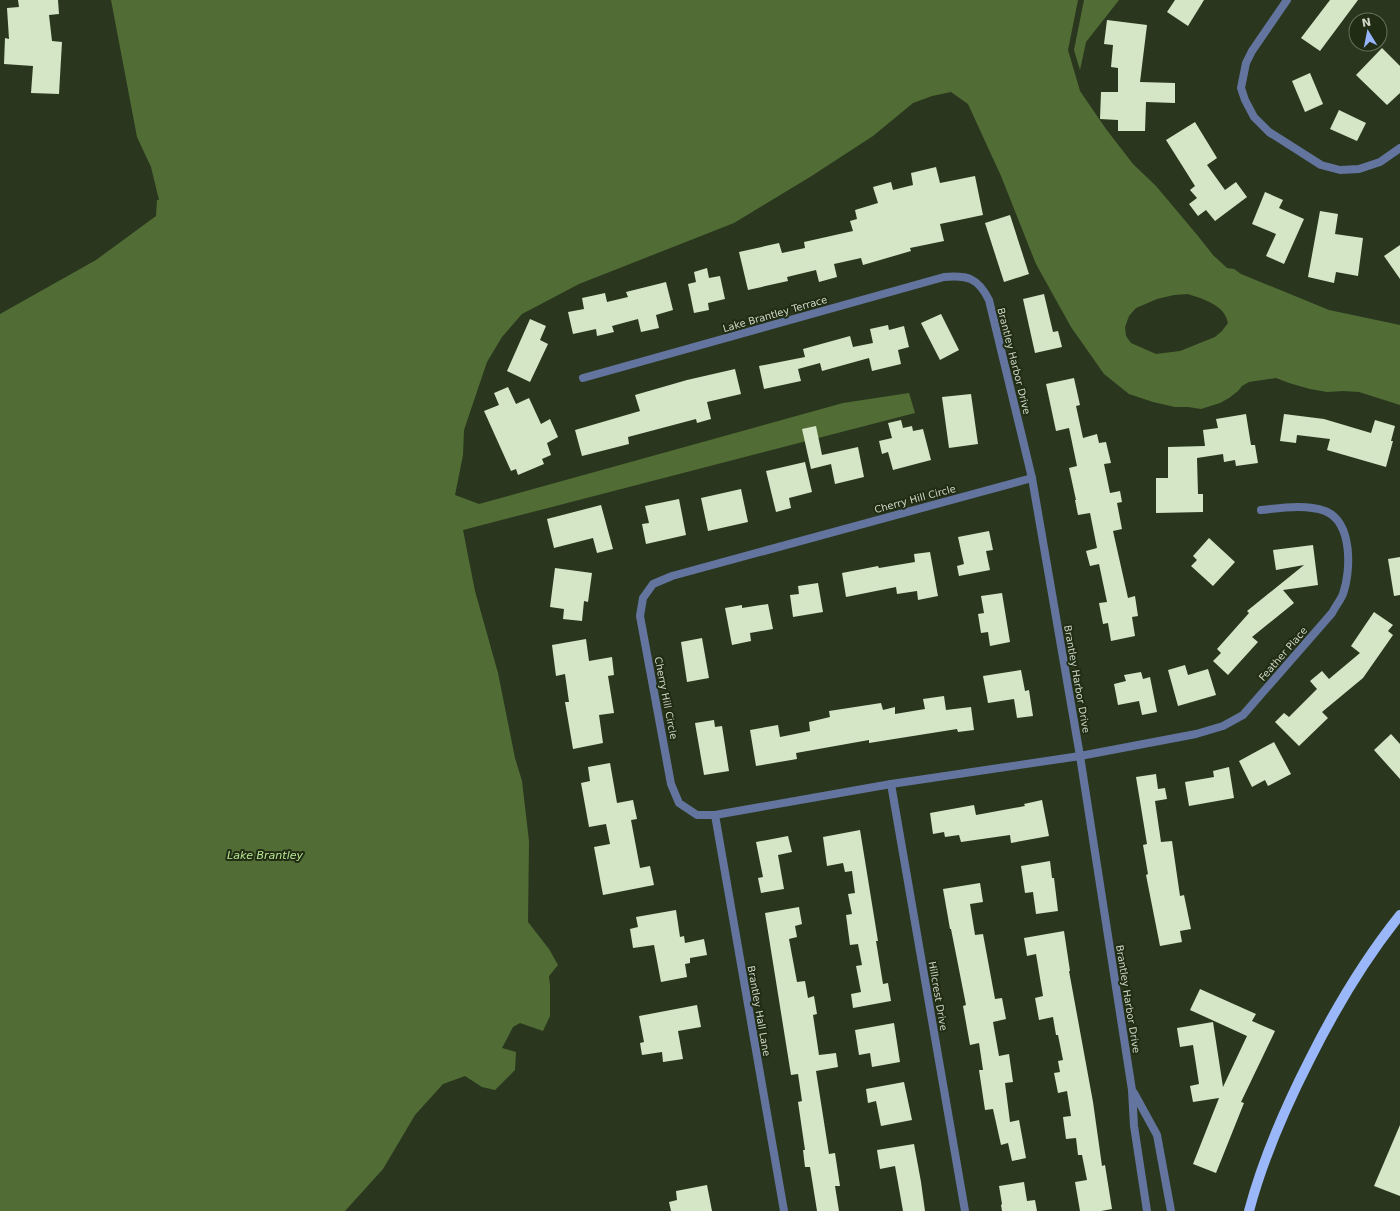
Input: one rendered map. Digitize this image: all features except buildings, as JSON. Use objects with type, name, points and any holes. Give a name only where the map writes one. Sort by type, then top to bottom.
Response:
[{"type":"main road","points":[[1248,1211],[1264,1161],[1294,1088],[1325,1028],[1354,979],[1400,915]]},
{"type":"street","points":[[1287,0],[1252,51],[1246,63],[1241,88],[1245,100],[1254,116],[1270,132],[1321,165],[1340,170],[1359,169],[1380,162],[1400,148]]},
{"type":"street","name":"Lake Brantley Terrace","points":[[583,378],[944,277],[960,276],[973,279]]},
{"type":"street","name":"Brantley Harbor Drive","points":[[973,279],[983,289],[989,300],[1032,478],[1080,756],[1132,1090],[1134,1126],[1146,1211]]},
{"type":"street","name":"Cherry Hill Circle","points":[[1032,478],[672,576],[653,584],[643,598],[640,616],[671,784],[680,803],[698,815],[715,815],[890,784],[1080,756]]},
{"type":"street","name":"Feather Place","points":[[1080,756],[1196,734],[1223,726],[1243,716],[1332,613],[1342,595],[1347,576],[1348,547],[1343,531],[1335,518],[1326,511],[1308,507],[1261,510]]},
{"type":"street","name":"Hillcrest Drive","points":[[890,784],[965,1211]]},
{"type":"street","name":"Brantley Hall Lane","points":[[715,815],[784,1211]]},
{"type":"street","name":"Brantley Harbor Drive","points":[[1132,1090],[1157,1135],[1171,1211]]},
{"type":"water","name":"Lake Brantley","points":[[111,0],[1078,0],[1068,50],[1080,91],[1106,129],[1133,164],[1156,186],[1213,255],[1227,268],[1234,269],[1241,274],[1329,310],[1400,325],[1400,405],[1359,392],[1327,392],[1310,389],[1276,378],[1249,382],[1242,386],[1229,398],[1220,403],[1201,409],[1175,407],[1129,394],[1104,374],[1071,327],[1036,264],[1001,176],[968,104],[951,92],[932,96],[913,103],[873,136],[810,177],[734,223],[579,284],[522,314],[502,337],[487,362],[464,430],[463,455],[455,495],[479,504],[843,403],[909,393],[915,413],[463,530],[475,591],[498,673],[515,758],[522,781],[529,841],[528,922],[549,949],[558,965],[549,976],[550,1016],[543,1031],[520,1023],[513,1027],[502,1048],[516,1052],[515,1070],[495,1090],[482,1087],[465,1076],[443,1084],[415,1115],[383,1169],[345,1211],[0,1211],[0,314],[96,260],[156,216],[157,200],[159,200],[151,167],[137,137]],"holes":[[[1188,294],[1218,307],[1223,312],[1228,323],[1222,331],[1215,337],[1180,351],[1156,354],[1131,343],[1126,336],[1125,327],[1129,316],[1136,308],[1157,299],[1174,295]]]},
{"type":"water","points":[[1084,0],[1119,0],[1086,42],[1080,70],[1074,50]]}]
